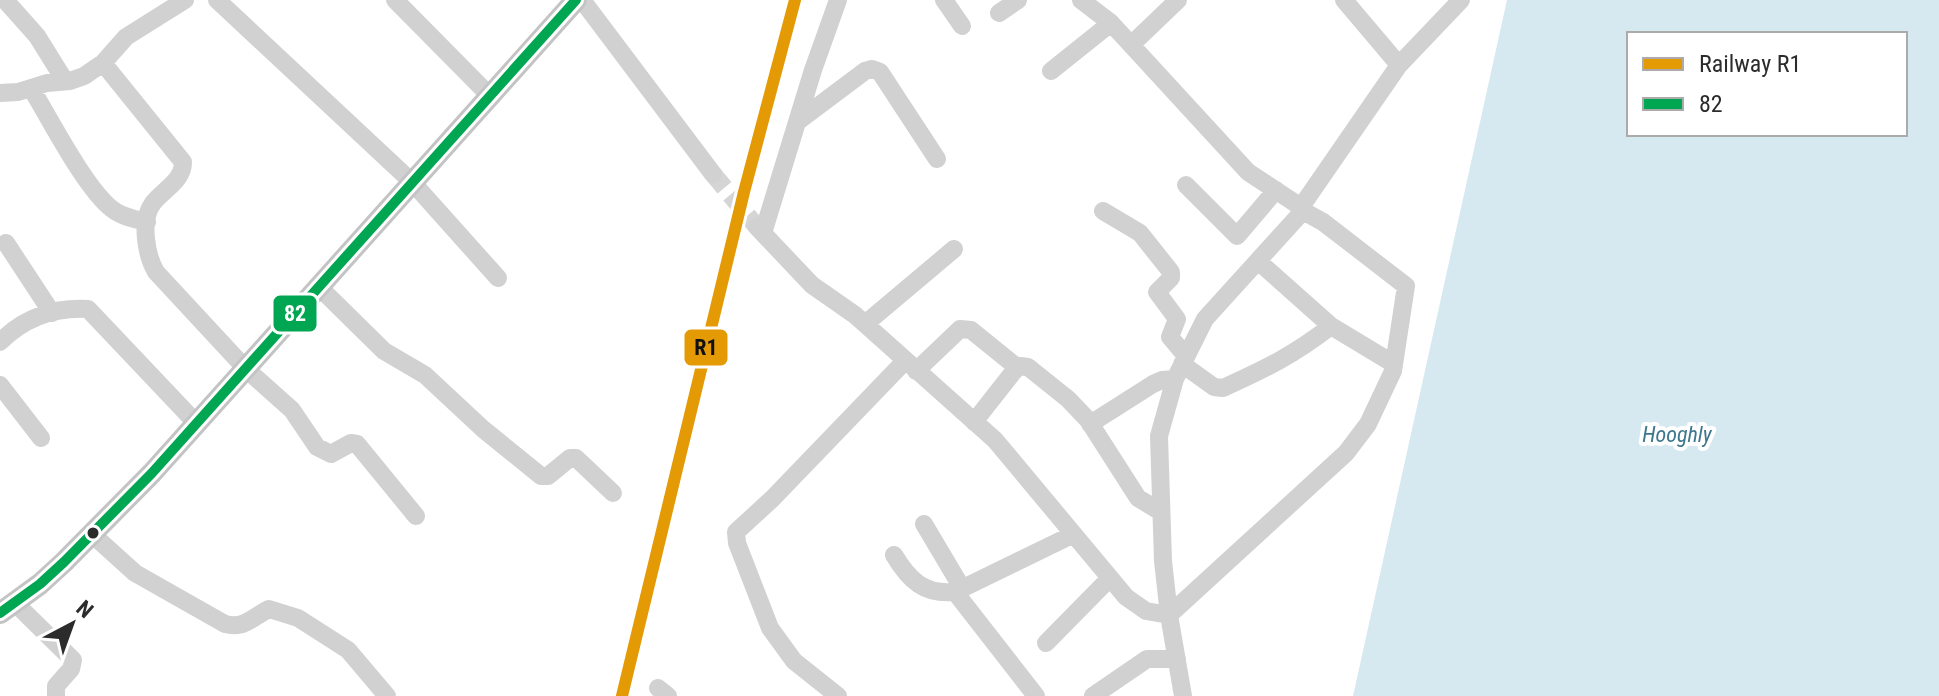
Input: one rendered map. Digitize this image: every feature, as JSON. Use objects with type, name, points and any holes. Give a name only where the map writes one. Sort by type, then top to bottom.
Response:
[{"type":"main road","points":[[7,608],[40,584],[93,535],[579,0]]},
{"type":"street","points":[[5,0],[37,36],[65,81]]},
{"type":"street","points":[[0,93],[18,92],[84,76],[103,63],[126,37],[185,0]]},
{"type":"street","points":[[217,0],[413,183],[498,278]]},
{"type":"street","points":[[395,0],[490,96]]},
{"type":"street","points":[[579,0],[713,174]]},
{"type":"street","points":[[838,0],[760,230],[812,285],[865,324],[995,440],[1109,579],[1136,605],[1146,611],[1169,615]]},
{"type":"street","points":[[944,0],[962,26]]},
{"type":"street","points":[[999,13],[1018,0]]},
{"type":"street","points":[[1131,45],[1178,0]]},
{"type":"street","points":[[1344,0],[1399,65]]},
{"type":"street","points":[[1183,696],[1169,615],[1159,436],[1181,367],[1205,319],[1302,209],[1399,65],[1461,0]]},
{"type":"street","points":[[1094,4],[1248,172],[1323,222],[1406,286],[1394,364],[1368,424],[1346,453],[1169,615]]},
{"type":"street","points":[[1051,71],[1111,23]]},
{"type":"street","points":[[103,63],[183,162],[179,176],[150,207],[147,256],[156,272],[246,369],[292,410],[311,441],[331,454],[351,443],[357,444],[416,516]]},
{"type":"street","points":[[797,122],[865,71],[872,69],[880,72],[937,159]]},
{"type":"street","points":[[31,88],[105,203],[120,215],[147,222]]},
{"type":"street","points":[[1186,185],[1237,236],[1276,190]]},
{"type":"street","points":[[1103,211],[1140,233],[1172,274],[1157,292],[1177,319],[1169,335],[1181,367],[1214,387],[1223,388],[1275,365],[1298,352],[1331,326]]},
{"type":"street","points":[[6,243],[52,313]]},
{"type":"street","points":[[865,324],[954,249]]},
{"type":"street","points":[[1258,261],[1331,326],[1394,364]]},
{"type":"street","points":[[320,288],[384,351],[425,375],[483,429],[541,476],[548,476],[573,457],[613,493]]},
{"type":"street","points":[[0,342],[29,318],[83,309],[94,314],[197,424]]},
{"type":"street","points":[[838,696],[792,660],[770,628],[737,543],[736,532],[910,366],[960,329],[971,330],[1018,368],[1028,367],[1068,399],[1090,424],[1138,498],[1161,512]]},
{"type":"street","points":[[1090,424],[1181,367]]},
{"type":"street","points":[[974,422],[1018,368]]},
{"type":"street","points":[[0,385],[41,438]]},
{"type":"street","points":[[924,524],[959,590],[1036,696]]},
{"type":"street","points":[[93,535],[135,573],[225,624],[246,625],[269,609],[298,618],[348,650],[387,696]]},
{"type":"street","points":[[894,555],[909,579],[946,593],[959,590],[1072,535]]},
{"type":"street","points":[[1046,643],[1109,579]]},
{"type":"street","points":[[7,608],[73,660],[71,669],[56,686],[56,696]]},
{"type":"street","points":[[1093,696],[1147,659],[1177,659]]},
{"type":"water","name":"Hooghly","points":[[1507,0],[1939,0],[1939,696],[1353,696]]},
{"type":"tunnel","points":[[713,174],[757,227]]},
{"type":"rail line","name":"R1","points":[[622,696],[744,192],[795,0]]},
{"type":"transit line","name":"82","points":[[0,613],[64,562],[152,473],[576,0]]}]
